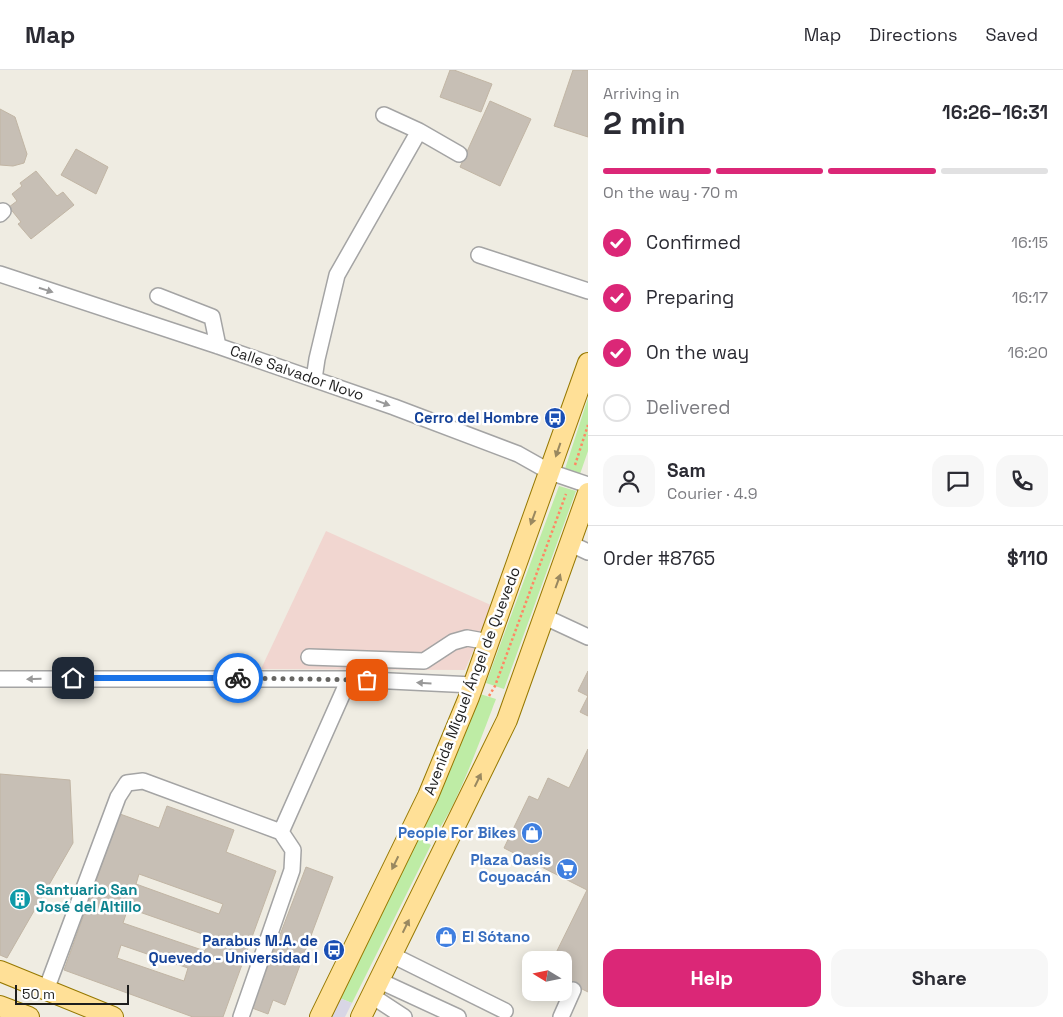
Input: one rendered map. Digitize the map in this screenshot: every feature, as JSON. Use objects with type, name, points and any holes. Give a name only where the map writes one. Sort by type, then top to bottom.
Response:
[{"type":"main road","name":"Avenida Miguel Ángel de Quevedo","points":[[320,1017],[428,796],[489,642],[588,364]]},
{"type":"main road","points":[[362,1017],[507,720],[545,617],[579,548],[588,493]]},
{"type":"main road","points":[[0,971],[113,1017]]},
{"type":"main road","points":[[0,1006],[29,1017]]},
{"type":"street","points":[[384,115],[459,154]]},
{"type":"street","points":[[314,379],[337,275],[418,131]]},
{"type":"street","points":[[478,255],[588,291]]},
{"type":"street","name":"Calle Salvador Novo","points":[[0,274],[314,379],[495,445],[550,472],[588,485]]},
{"type":"street","points":[[158,296],[212,317],[218,346]]},
{"type":"street","points":[[545,617],[588,636]]},
{"type":"street","points":[[309,657],[424,661],[453,642],[467,638],[489,642]]},
{"type":"street","points":[[0,679],[349,678],[473,685]]},
{"type":"street","points":[[281,832],[349,678]]},
{"type":"street","points":[[46,990],[118,797],[127,783],[143,781],[281,832],[293,850],[292,870],[240,1017]]},
{"type":"street","points":[[392,955],[505,1011]]},
{"type":"street","points":[[376,988],[404,1017]]},
{"type":"street","points":[[376,988],[458,1017]]},
{"type":"street","points":[[561,1017],[573,990]]},
{"type":"path","points":[[495,686],[570,480],[588,425]]},
{"type":"shaded area","points":[[326,531],[493,606],[465,670],[261,669]]},
{"type":"shaded area","points":[[337,997],[352,1003],[345,1017],[327,1017]]},
{"type":"green space","points":[[588,398],[588,451],[579,477],[564,472]]},
{"type":"green space","points":[[559,486],[576,491],[504,689],[486,683]]},
{"type":"green space","points":[[480,694],[496,699],[468,772],[440,827],[433,835],[426,834],[424,825],[437,801]]},
{"type":"green space","points":[[418,837],[431,845],[352,1003],[337,997]]},
{"type":"building","points":[[450,70],[492,84],[481,112],[440,97]]},
{"type":"building","points":[[573,70],[588,70],[588,137],[554,126]]},
{"type":"building","points":[[490,101],[531,119],[500,186],[460,167]]},
{"type":"building","points":[[0,109],[15,117],[27,154],[24,163],[13,166],[0,165]]},
{"type":"building","points":[[76,149],[108,167],[96,194],[61,175]]},
{"type":"building","points":[[36,171],[57,196],[63,192],[74,205],[31,239],[18,224],[21,222],[9,207],[17,201],[12,194],[22,186],[20,183]]},
{"type":"building","points":[[588,671],[588,696],[578,691]]},
{"type":"building","points":[[588,696],[588,716],[580,712]]},
{"type":"building","name":"Plaza Oasis Coyoacán","points":[[588,749],[588,992],[572,984],[572,951],[557,951],[587,890],[504,848],[529,796],[538,800],[548,778],[569,788]]},
{"type":"building","name":"Santuario San José del Altillo","points":[[0,774],[70,780],[73,843],[7,958],[0,955]]},
{"type":"building","points":[[167,806],[234,830],[226,852],[276,871],[223,1017],[193,1017],[64,970],[120,814],[159,828]],"holes":[[[139,874],[223,904],[219,914],[136,884]],[[128,908],[211,937],[205,951],[123,923]],[[121,945],[188,968],[184,981],[117,958]]]},
{"type":"building","points":[[306,867],[333,877],[285,1005],[273,1000],[268,1014],[252,1008]]},
{"type":"way so far","points":[[238,678],[349,678],[367,680]]},
{"type":"place","name":"Cerro del Hombre","points":[[555,418]]},
{"type":"place","name":"People For Bikes","points":[[532,833]]},
{"type":"place","name":"Plaza Oasis Coyoacán","points":[[567,869]]},
{"type":"place","name":"Santuario San José del Altillo","points":[[20,899]]},
{"type":"place","name":"El Sótano","points":[[446,937]]},
{"type":"place","name":"Parabus M.A. de Quevedo - Universidad I","points":[[334,950]]},
{"type":"route","points":[[73,678],[238,678]]}]
